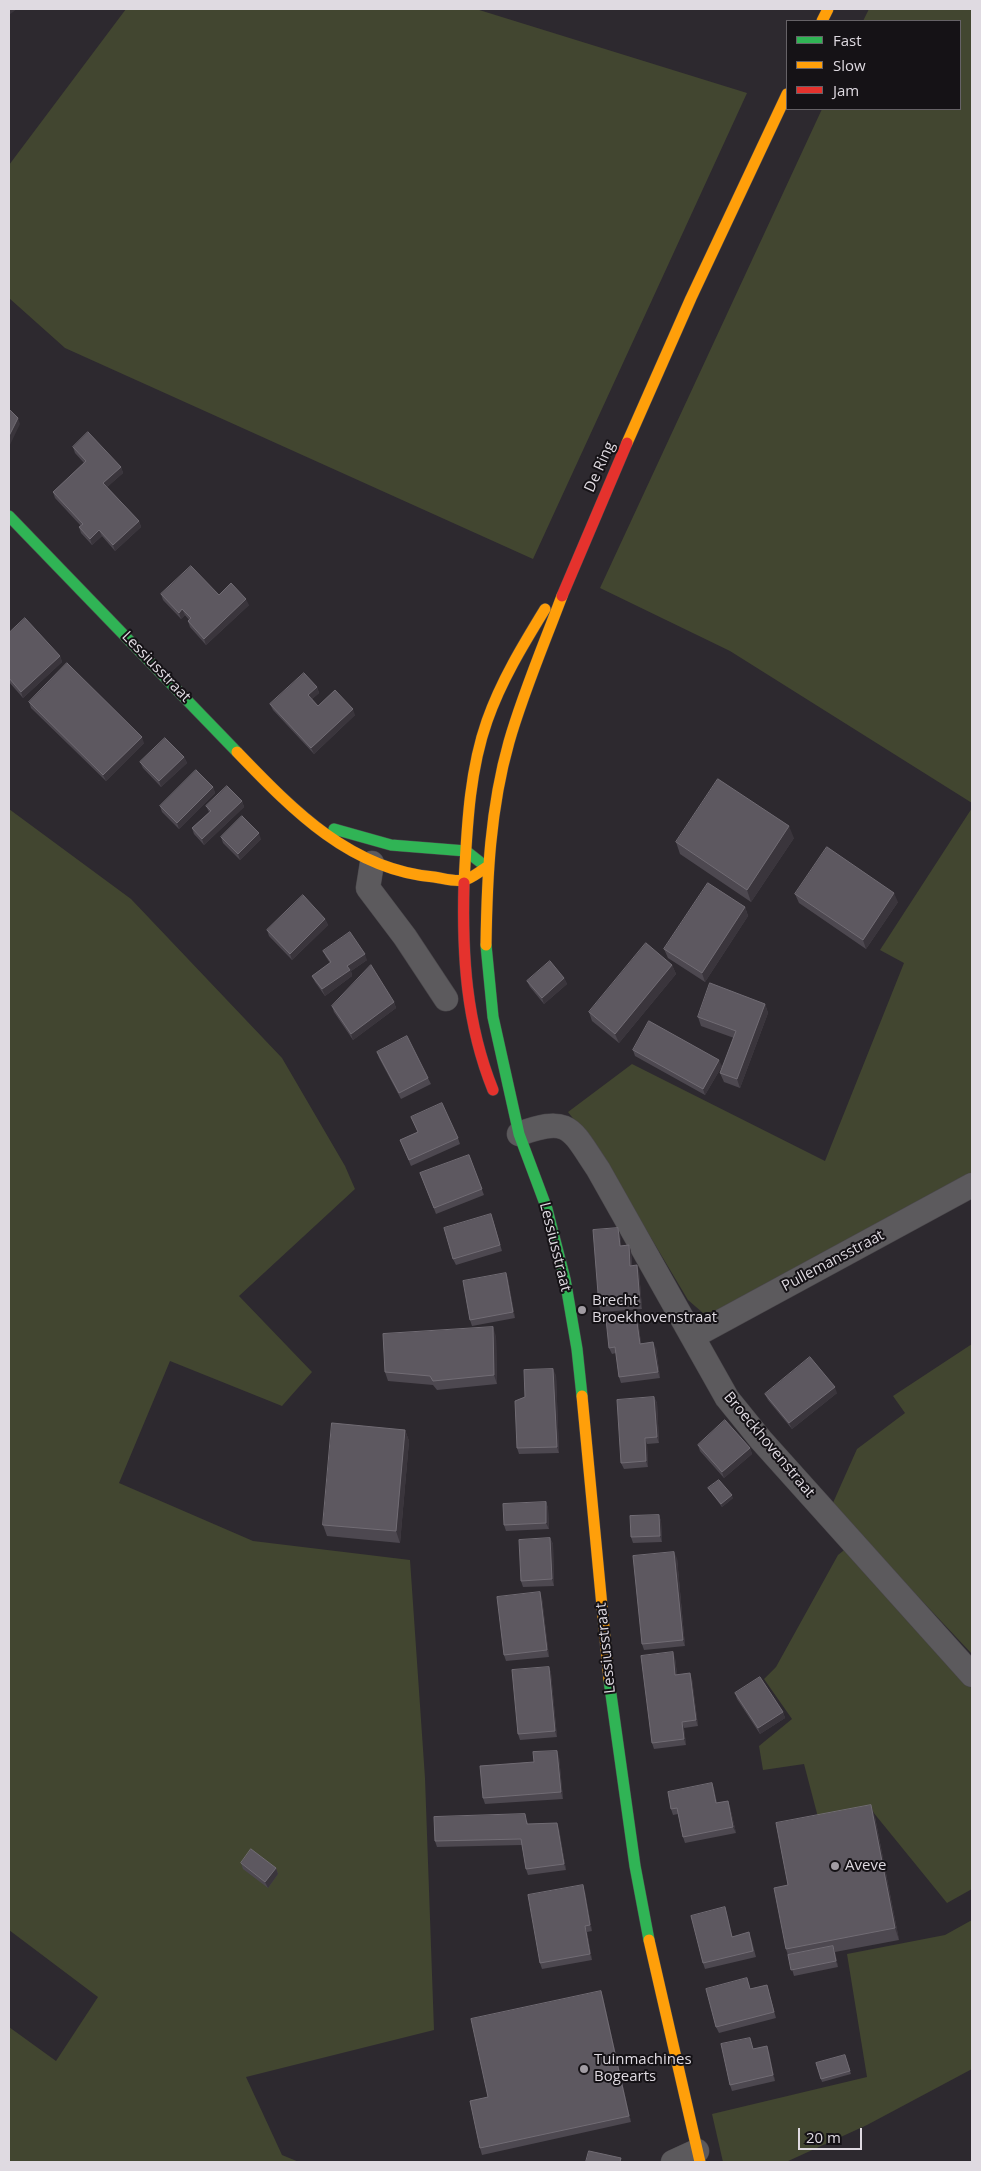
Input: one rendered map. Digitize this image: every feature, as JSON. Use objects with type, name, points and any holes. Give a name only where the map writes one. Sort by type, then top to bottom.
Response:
[{"type":"main road","name":"De Ring","points":[[487,867],[493,816],[507,752],[520,710],[572,568],[691,298],[786,96]]},
{"type":"main road","name":"Lessiusstraat","points":[[9,516],[287,803],[304,817],[338,844],[372,864],[419,876],[464,880],[463,939],[466,984],[474,1035],[499,1104],[519,1134]]},
{"type":"main road","points":[[464,880],[469,790],[487,721],[503,683],[525,642],[572,568]]},
{"type":"main road","name":"Lessiusstraat","points":[[304,817],[351,835],[391,845],[466,852]]},
{"type":"main road","points":[[464,880],[487,867],[466,852]]},
{"type":"main road","name":"Lessiusstraat","points":[[487,867],[486,948],[490,995],[498,1041],[519,1134],[548,1209],[565,1279],[577,1349],[612,1709],[626,1804],[651,1948],[698,2157]]},
{"type":"street","points":[[372,864],[368,888],[405,937],[446,1000]]},
{"type":"street","name":"Broeckhovenstraat","points":[[519,1134],[542,1126],[557,1126],[568,1129],[575,1136],[598,1169],[694,1336],[727,1398],[761,1440],[972,1675]]},
{"type":"street","name":"Pullemansstraat","points":[[694,1336],[972,1186]]},
{"type":"street","points":[[673,2162],[698,2157]]},
{"type":"green space","points":[[126,9],[476,9],[747,93],[533,559],[65,348],[9,298],[9,165]]},
{"type":"green space","points":[[869,9],[972,9],[972,803],[730,651],[600,588],[822,110],[961,110],[961,20],[864,20]]},
{"type":"green space","points":[[972,808],[972,1177],[726,1310],[703,1313],[688,1300],[601,1154],[568,1112],[632,1064],[825,1161],[904,963],[880,950]]},
{"type":"green space","points":[[9,809],[131,899],[282,1058],[345,1166],[355,1189],[239,1296],[312,1372],[282,1406],[170,1361],[119,1483],[253,1541],[410,1560],[425,1778],[434,2030],[246,2077],[282,2155],[299,2162],[9,2162],[9,2027],[56,2061],[98,1997],[9,1930]]},
{"type":"green space","points":[[972,1344],[972,1654],[832,1505],[857,1449],[905,1413],[893,1396]]},
{"type":"green space","points":[[848,1547],[972,1689],[972,1889],[947,1903],[873,1812],[819,1821],[804,1764],[763,1770],[759,1746],[792,1719],[764,1679],[776,1667],[838,1555]]},
{"type":"green space","points":[[972,1920],[972,2069],[867,2125],[786,2162],[723,2162],[712,2114],[867,2077],[847,1954],[945,1935]]},
{"type":"building","points":[[9,409],[18,418],[9,436]]},
{"type":"building","points":[[88,432],[121,467],[103,483],[139,521],[113,545],[99,530],[90,539],[79,527],[83,524],[53,492],[86,461],[73,447]]},
{"type":"building","points":[[191,566],[219,595],[231,583],[246,599],[204,639],[188,621],[191,618],[182,609],[179,613],[161,594]]},
{"type":"building","points":[[25,618],[60,656],[21,692],[9,678],[9,633]]},
{"type":"building","points":[[67,663],[142,737],[103,775],[29,702]]},
{"type":"building","points":[[304,673],[317,687],[308,695],[318,706],[335,690],[353,709],[311,748],[270,704]]},
{"type":"building","points":[[165,738],[184,757],[159,781],[140,762]]},
{"type":"building","points":[[196,770],[213,787],[177,823],[160,806]]},
{"type":"building","points":[[718,779],[789,826],[747,890],[676,842]]},
{"type":"building","points":[[227,786],[242,801],[202,839],[192,828],[211,811],[206,806]]},
{"type":"building","points":[[242,816],[259,833],[238,854],[221,837]]},
{"type":"building","points":[[827,847],[894,893],[863,940],[795,894]]},
{"type":"building","points":[[708,883],[745,907],[702,973],[664,949]]},
{"type":"building","points":[[303,895],[325,919],[290,954],[267,930]]},
{"type":"building","points":[[350,932],[365,954],[347,966],[350,970],[322,989],[312,976],[331,962],[323,951]]},
{"type":"building","points":[[646,943],[672,965],[615,1034],[589,1012]]},
{"type":"building","points":[[550,961],[564,978],[542,998],[527,981]]},
{"type":"building","points":[[371,965],[394,1002],[351,1034],[332,1006]]},
{"type":"building","points":[[710,983],[765,1004],[737,1079],[720,1073],[736,1031],[698,1017]]},
{"type":"building","points":[[649,1021],[719,1060],[703,1089],[633,1050]]},
{"type":"building","points":[[407,1036],[428,1078],[399,1093],[377,1052]]},
{"type":"building","points":[[442,1103],[458,1138],[409,1160],[400,1140],[418,1132],[411,1117]]},
{"type":"building","points":[[469,1155],[482,1189],[434,1208],[420,1173]]},
{"type":"building","points":[[491,1214],[500,1245],[453,1259],[444,1228]]},
{"type":"building","points":[[618,1228],[620,1246],[629,1245],[630,1266],[637,1265],[640,1303],[599,1306],[593,1230]]},
{"type":"building","points":[[506,1273],[513,1312],[470,1320],[463,1281]]},
{"type":"building","points":[[636,1315],[640,1344],[653,1342],[658,1372],[619,1377],[615,1347],[609,1348],[606,1319]]},
{"type":"building","points":[[493,1327],[494,1375],[433,1381],[430,1376],[385,1372],[383,1334]]},
{"type":"building","points":[[810,1357],[835,1387],[789,1423],[765,1394]]},
{"type":"building","points":[[553,1369],[557,1447],[517,1448],[515,1401],[525,1397],[524,1370]]},
{"type":"building","points":[[654,1397],[657,1437],[645,1438],[646,1461],[621,1463],[617,1400]]},
{"type":"building","points":[[725,1420],[750,1448],[722,1472],[698,1445]]},
{"type":"building","points":[[332,1423],[405,1430],[396,1531],[323,1525]]},
{"type":"building","points":[[719,1480],[732,1495],[721,1504],[708,1488]]},
{"type":"building","points":[[546,1502],[546,1523],[504,1525],[503,1504]]},
{"type":"building","points":[[659,1515],[660,1536],[631,1537],[630,1516]]},
{"type":"building","points":[[550,1538],[552,1579],[521,1581],[519,1540]]},
{"type":"building","points":[[674,1552],[683,1640],[642,1644],[633,1556]]},
{"type":"building","points":[[540,1592],[547,1650],[504,1655],[497,1597]]},
{"type":"building","points":[[673,1652],[675,1675],[690,1673],[696,1720],[682,1722],[684,1739],[652,1743],[641,1656]]},
{"type":"building","points":[[549,1667],[555,1731],[518,1734],[512,1670]]},
{"type":"building","points":[[760,1677],[783,1712],[758,1728],[735,1693]]},
{"type":"building","points":[[557,1751],[561,1792],[483,1798],[480,1766],[534,1762],[533,1752]]},
{"type":"building","points":[[712,1783],[716,1803],[728,1801],[733,1827],[683,1837],[677,1808],[671,1809],[668,1792]]},
{"type":"building","name":"Aveve","points":[[871,1805],[895,1928],[786,1949],[774,1888],[788,1885],[776,1823]]},
{"type":"building","points":[[525,1814],[527,1824],[557,1823],[564,1864],[526,1869],[521,1839],[435,1841],[434,1817]]},
{"type":"building","points":[[251,1849],[276,1868],[265,1882],[241,1863]]},
{"type":"building","points":[[583,1885],[590,1925],[585,1926],[590,1954],[540,1963],[528,1895]]},
{"type":"building","points":[[725,1907],[732,1937],[749,1932],[753,1951],[703,1963],[691,1916]]},
{"type":"building","points":[[833,1946],[836,1961],[791,1970],[788,1955]]},
{"type":"building","points":[[747,1978],[750,1989],[767,1985],[774,2012],[716,2027],[706,1989]]},
{"type":"building","points":[[601,1991],[629,2116],[480,2148],[470,2101],[488,2097],[471,2019]]},
{"type":"building","points":[[750,2038],[753,2049],[767,2046],[773,2075],[730,2085],[721,2044]]},
{"type":"building","points":[[845,2055],[850,2071],[821,2079],[816,2063]]},
{"type":"building","points":[[589,2151],[621,2158],[620,2162],[586,2162]]},
{"type":"traffic: fast","points":[[9,516],[237,752]]},
{"type":"traffic: fast","points":[[334,829],[391,845],[466,851],[480,862]]},
{"type":"traffic: fast","points":[[486,945],[493,1017],[519,1134],[547,1209],[565,1279],[577,1349],[582,1396]]},
{"type":"traffic: fast","points":[[609,1680],[635,1866],[649,1940]]},
{"type":"traffic: slow","points":[[822,20],[828,9]]},
{"type":"traffic: slow","points":[[627,443],[691,298],[786,96]]},
{"type":"traffic: slow","points":[[486,945],[491,843],[503,767],[521,705],[562,596]]},
{"type":"traffic: slow","points":[[464,883],[470,801],[481,740],[506,677],[545,609]]},
{"type":"traffic: slow","points":[[237,752],[301,815],[349,849],[376,863],[404,872],[457,881],[470,878],[487,867]]},
{"type":"traffic: slow","points":[[582,1396],[609,1680]]},
{"type":"traffic: slow","points":[[649,1940],[700,2162]]},
{"type":"traffic: jam","points":[[562,596],[627,443]]},
{"type":"traffic: jam","points":[[464,883],[465,962],[471,1014],[484,1065],[493,1090]]},
{"type":"place","name":"Brecht Broekhovenstraat","points":[[582,1310]]},
{"type":"place","name":"Aveve","points":[[835,1866]]},
{"type":"place","name":"Tuinmachines Bogearts","points":[[584,2069]]}]
